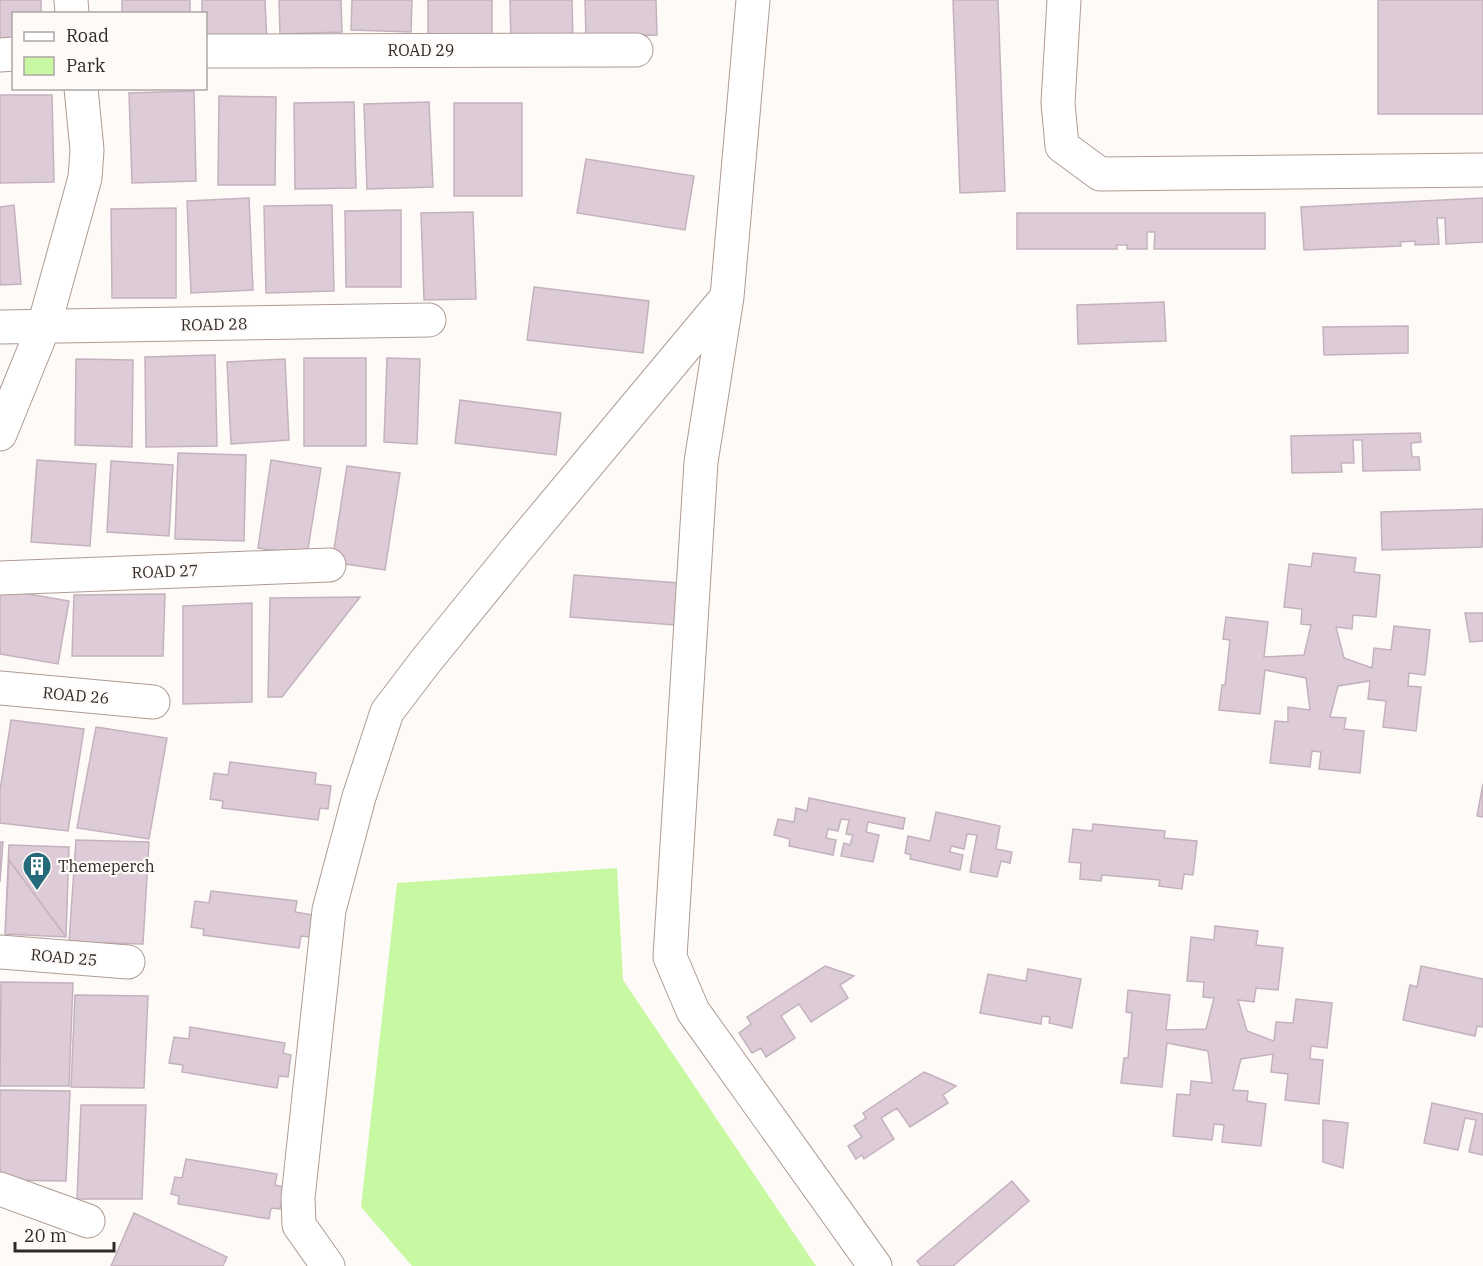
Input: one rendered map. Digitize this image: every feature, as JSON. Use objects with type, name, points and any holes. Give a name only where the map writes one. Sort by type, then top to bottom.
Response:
[{"type":"street","points":[[753,0],[727,297],[701,462],[670,957],[693,1011],[876,1266]]},
{"type":"street","points":[[1064,0],[1058,103],[1062,146],[1100,174],[1483,170]]},
{"type":"street","name":"ROAD 29","points":[[207,51],[636,50]]},
{"type":"street","points":[[0,434],[44,326],[85,178],[87,150],[81,90]]},
{"type":"street","points":[[328,1266],[299,1225],[298,1198],[329,910],[359,797],[387,712],[516,549],[727,297]]},
{"type":"street","name":"ROAD 28","points":[[0,327],[429,321]]},
{"type":"street","name":"ROAD 27","points":[[0,578],[329,565]]},
{"type":"street","name":"ROAD 26","points":[[0,688],[153,702]]},
{"type":"street","name":"ROAD 25","points":[[0,952],[128,962]]},
{"type":"street","points":[[0,1189],[88,1221]]},
{"type":"green space","points":[[617,868],[623,980],[816,1266],[412,1266],[361,1207],[397,883]]},
{"type":"building","points":[[0,0],[41,0],[41,12],[12,12],[12,40],[0,40]]},
{"type":"building","points":[[122,0],[190,0],[190,12],[122,12]]},
{"type":"building","points":[[202,0],[265,0],[267,45],[207,46],[207,12],[202,12]]},
{"type":"building","points":[[279,0],[341,0],[342,32],[280,34]]},
{"type":"building","points":[[352,0],[412,0],[411,32],[351,30]]},
{"type":"building","points":[[428,0],[492,0],[492,37],[428,37]]},
{"type":"building","points":[[510,0],[572,0],[573,43],[511,44]]},
{"type":"building","points":[[585,0],[656,0],[657,35],[586,37]]},
{"type":"building","points":[[953,0],[998,0],[1005,191],[960,193]]},
{"type":"building","points":[[1378,0],[1483,0],[1483,114],[1378,114]]},
{"type":"building","points":[[194,91],[196,181],[132,183],[129,93]]},
{"type":"building","points":[[0,95],[52,95],[54,182],[0,183]]},
{"type":"building","points":[[219,96],[276,97],[275,185],[218,185]]},
{"type":"building","points":[[354,102],[356,188],[295,189],[294,103]]},
{"type":"building","points":[[429,102],[433,187],[367,189],[364,104]]},
{"type":"building","points":[[454,103],[522,103],[522,196],[454,196]]},
{"type":"building","points":[[586,159],[694,176],[685,230],[577,213]]},
{"type":"building","points":[[249,198],[253,290],[191,293],[187,201]]},
{"type":"building","points":[[1483,198],[1483,242],[1446,244],[1445,218],[1437,218],[1439,244],[1415,245],[1415,241],[1400,242],[1401,246],[1304,250],[1301,207]]},
{"type":"building","points":[[14,205],[21,284],[0,285],[0,207]]},
{"type":"building","points":[[332,205],[334,291],[266,293],[264,206]]},
{"type":"building","points":[[176,208],[176,298],[112,298],[111,209]]},
{"type":"building","points":[[401,210],[401,287],[346,287],[345,211]]},
{"type":"building","points":[[473,212],[476,299],[424,300],[421,213]]},
{"type":"building","points":[[1017,213],[1265,213],[1265,249],[1154,249],[1155,232],[1147,232],[1147,249],[1127,249],[1127,245],[1117,245],[1117,249],[1017,249]]},
{"type":"building","points":[[534,287],[649,301],[643,353],[527,340]]},
{"type":"building","points":[[1164,302],[1166,341],[1078,344],[1077,305]]},
{"type":"building","points":[[1408,326],[1408,353],[1324,355],[1323,327]]},
{"type":"building","points":[[215,355],[217,446],[146,447],[145,357]]},
{"type":"building","points":[[304,358],[366,358],[366,446],[304,446]]},
{"type":"building","points":[[387,358],[420,359],[417,444],[384,442]]},
{"type":"building","points":[[76,359],[133,360],[132,447],[75,445]]},
{"type":"building","points":[[285,359],[289,440],[231,444],[227,362]]},
{"type":"building","points":[[460,400],[561,413],[556,455],[455,443]]},
{"type":"building","points":[[1420,433],[1421,442],[1411,443],[1412,457],[1419,457],[1420,470],[1363,471],[1362,440],[1353,440],[1354,463],[1341,463],[1342,472],[1292,473],[1291,436]]},
{"type":"building","points":[[178,453],[246,455],[244,541],[175,539]]},
{"type":"building","points":[[37,460],[96,464],[90,546],[31,542]]},
{"type":"building","points":[[271,460],[321,468],[307,555],[258,548]]},
{"type":"building","points":[[111,461],[173,465],[169,536],[107,532]]},
{"type":"building","points":[[347,466],[400,473],[385,570],[332,562]]},
{"type":"building","points":[[1483,509],[1482,547],[1382,550],[1381,512]]},
{"type":"building","points":[[1313,553],[1356,558],[1354,572],[1380,575],[1376,617],[1353,615],[1352,629],[1336,627],[1344,658],[1372,668],[1374,648],[1391,650],[1394,626],[1430,630],[1425,675],[1409,673],[1408,686],[1421,687],[1416,731],[1383,727],[1386,701],[1368,699],[1370,681],[1338,686],[1330,717],[1346,718],[1344,729],[1364,731],[1360,773],[1319,769],[1321,752],[1312,751],[1310,767],[1270,763],[1275,721],[1288,722],[1288,707],[1310,710],[1306,678],[1265,670],[1260,714],[1219,710],[1222,685],[1225,685],[1230,640],[1223,639],[1226,617],[1268,622],[1264,657],[1304,655],[1311,625],[1301,624],[1302,609],[1284,607],[1289,564],[1311,567]]},
{"type":"building","points":[[574,575],[679,583],[675,625],[570,617]]},
{"type":"building","points":[[0,589],[69,601],[58,664],[0,654]]},
{"type":"building","points":[[165,594],[163,656],[72,656],[74,595]]},
{"type":"building","points":[[360,597],[282,697],[268,697],[270,598]]},
{"type":"building","points":[[252,603],[252,702],[183,704],[183,606]]},
{"type":"building","points":[[1465,613],[1483,613],[1483,641],[1470,642]]},
{"type":"building","points":[[11,720],[84,729],[68,831],[0,823],[0,790]]},
{"type":"building","points":[[96,727],[167,738],[149,839],[77,828]]},
{"type":"building","points":[[230,762],[316,773],[315,784],[331,786],[328,809],[320,808],[318,820],[222,808],[223,801],[210,799],[214,773],[228,775]]},
{"type":"building","points":[[1483,784],[1483,817],[1477,816]]},
{"type":"building","points":[[809,798],[905,818],[903,829],[868,822],[866,832],[879,835],[873,862],[841,856],[844,843],[850,845],[853,835],[846,834],[849,820],[841,819],[838,831],[828,829],[826,838],[836,840],[833,855],[789,846],[790,839],[774,835],[778,819],[794,822],[796,808],[807,811]]},
{"type":"building","points":[[936,812],[1000,826],[996,849],[1012,852],[1010,863],[1001,861],[997,877],[970,872],[977,835],[967,834],[964,849],[951,846],[950,852],[963,855],[960,870],[910,859],[911,855],[905,853],[908,836],[930,841]]},
{"type":"building","points":[[1093,824],[1165,831],[1164,838],[1197,841],[1193,875],[1184,874],[1182,889],[1159,886],[1160,880],[1102,875],[1101,881],[1080,879],[1081,863],[1069,862],[1073,829],[1092,831]]},
{"type":"building","points":[[76,840],[149,842],[143,944],[69,942]]},
{"type":"building","points":[[0,842],[3,842],[0,882]]},
{"type":"building","name":"Themeperch","points":[[9,845],[69,847],[66,937],[5,934]]},
{"type":"building","name":"Themeperch","points":[[9,845],[69,847],[66,937],[5,934]]},
{"type":"building","name":"Themeperch","points":[[9,860],[66,937],[5,934]]},
{"type":"building","points":[[211,891],[297,901],[295,912],[313,915],[310,937],[301,936],[299,948],[203,935],[204,929],[191,927],[195,901],[209,903]]},
{"type":"building","points":[[1215,926],[1258,931],[1256,945],[1283,948],[1278,990],[1256,988],[1254,1002],[1238,1000],[1247,1031],[1274,1041],[1276,1022],[1293,1023],[1296,999],[1332,1003],[1327,1048],[1311,1046],[1310,1059],[1323,1060],[1319,1104],[1285,1100],[1288,1074],[1271,1072],[1273,1054],[1241,1059],[1233,1090],[1248,1091],[1247,1101],[1266,1104],[1261,1146],[1222,1142],[1224,1125],[1214,1124],[1212,1140],[1173,1136],[1177,1094],[1190,1095],[1191,1081],[1212,1083],[1208,1051],[1167,1043],[1162,1087],[1121,1083],[1124,1058],[1128,1058],[1132,1013],[1126,1012],[1128,990],[1170,995],[1166,1030],[1206,1029],[1214,998],[1203,997],[1204,982],[1187,981],[1191,937],[1214,940]]},
{"type":"building","points":[[825,966],[854,976],[840,985],[848,998],[811,1022],[799,1004],[781,1016],[795,1038],[766,1057],[761,1048],[752,1053],[739,1033],[751,1024],[747,1017]]},
{"type":"building","points":[[1421,966],[1483,979],[1483,1027],[1477,1026],[1475,1036],[1403,1020],[1410,985],[1417,987]]},
{"type":"building","points":[[1028,969],[1081,979],[1072,1028],[1049,1023],[1050,1017],[1042,1016],[1041,1024],[980,1013],[988,974],[1026,981]]},
{"type":"building","points":[[1,982],[73,983],[69,1086],[0,1086]]},
{"type":"building","points":[[75,995],[148,996],[144,1088],[71,1087]]},
{"type":"building","points":[[190,1027],[285,1043],[283,1053],[291,1055],[288,1077],[279,1076],[277,1088],[182,1072],[183,1065],[169,1063],[174,1037],[189,1039]]},
{"type":"building","points":[[924,1072],[956,1086],[943,1095],[948,1103],[910,1127],[897,1108],[881,1118],[894,1139],[864,1159],[862,1155],[856,1159],[848,1146],[862,1137],[854,1126],[866,1118],[863,1113]]},
{"type":"building","points":[[0,1090],[70,1091],[66,1181],[0,1180]]},
{"type":"building","points":[[1432,1103],[1483,1114],[1483,1155],[1469,1152],[1476,1120],[1465,1118],[1458,1150],[1424,1143]]},
{"type":"building","points":[[81,1105],[146,1105],[142,1199],[77,1199]]},
{"type":"building","points":[[1323,1120],[1348,1123],[1343,1168],[1323,1162]]},
{"type":"building","points":[[186,1159],[277,1174],[275,1185],[284,1187],[280,1209],[271,1208],[269,1219],[178,1204],[179,1196],[171,1194],[175,1177],[182,1178]]},
{"type":"building","points":[[1012,1181],[1029,1201],[953,1266],[921,1266],[917,1261]]},
{"type":"building","points":[[134,1213],[227,1257],[223,1266],[111,1266]]},
{"type":"place","name":"Themeperch","points":[[37,892]]}]
